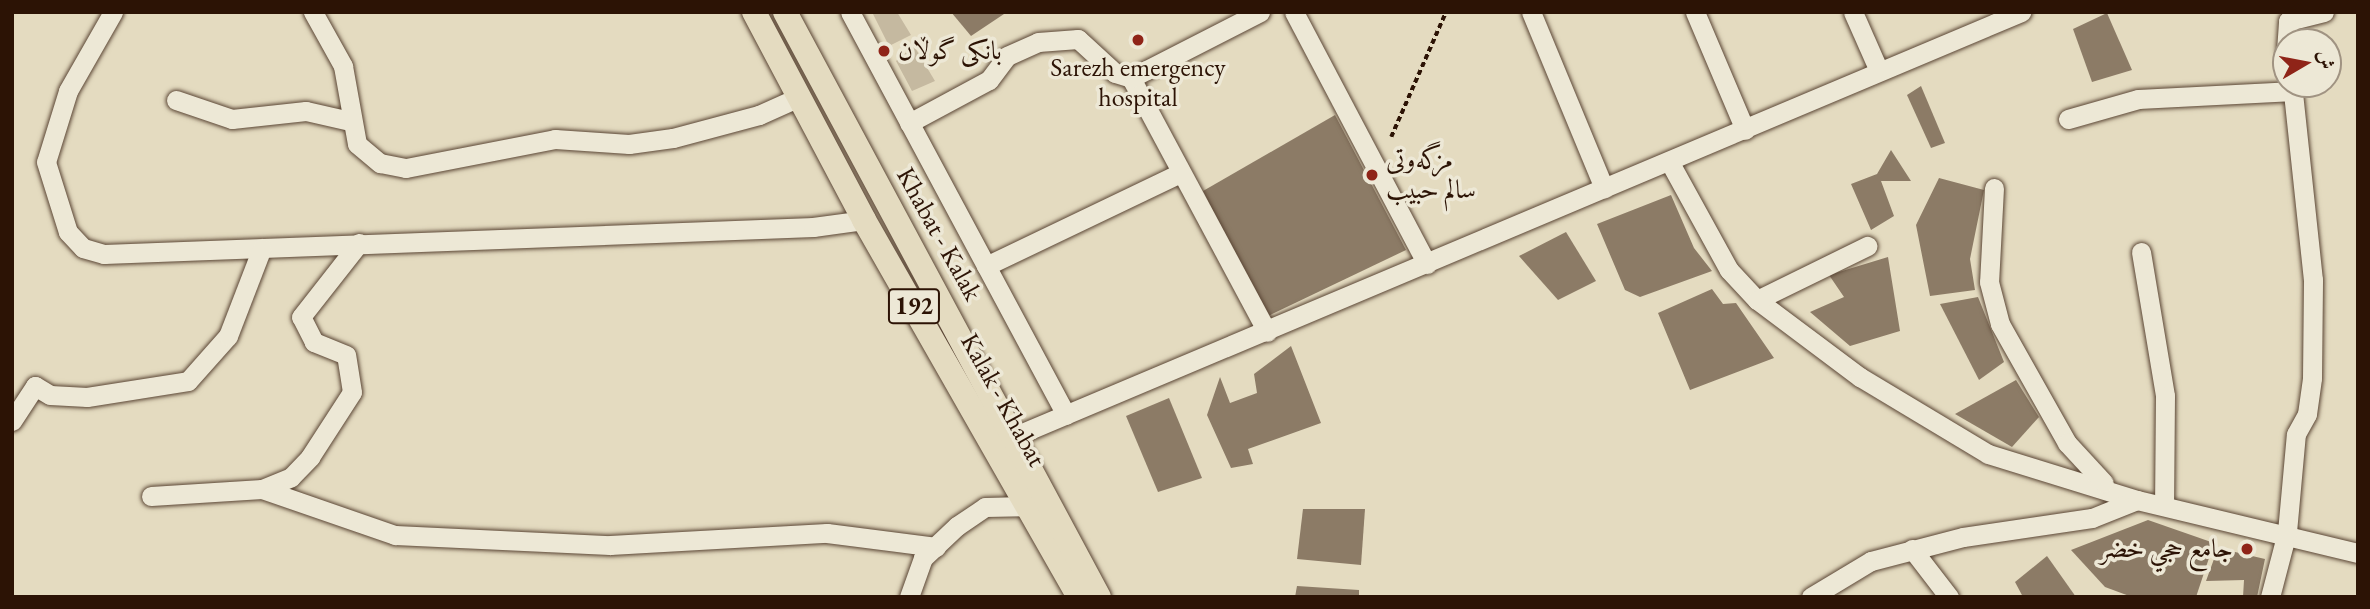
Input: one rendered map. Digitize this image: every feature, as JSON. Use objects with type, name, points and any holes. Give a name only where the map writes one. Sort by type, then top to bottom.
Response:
[{"type":"main road","name":"Kalak - Khabat","points":[[754,12],[864,219],[1079,597]]},
{"type":"main road","name":"Khabat - Kalak","points":[[785,12],[1015,436],[1099,597]]},
{"type":"street","points":[[113,12],[50,134],[46,162],[68,232],[83,248],[104,254],[813,227],[864,219]]},
{"type":"street","points":[[313,12],[343,66],[357,144],[380,163],[407,168],[555,139],[629,144],[673,138],[759,116],[799,97]]},
{"type":"street","points":[[850,12],[1066,415]]},
{"type":"street","points":[[909,123],[989,80],[1007,56],[1038,42],[1078,39],[1115,73],[1131,78],[1260,12]]},
{"type":"street","points":[[1294,12],[1427,264]]},
{"type":"street","points":[[1531,12],[1604,188]]},
{"type":"street","points":[[1695,12],[1745,130]]},
{"type":"street","points":[[1853,12],[1879,71]]},
{"type":"street","points":[[1015,436],[2021,12]]},
{"type":"street","points":[[2288,28],[2288,21],[2324,12]]},
{"type":"street","points":[[1131,78],[1266,332]]},
{"type":"street","points":[[2068,119],[2138,99],[2272,89]]},
{"type":"street","points":[[2270,597],[2287,532],[2291,460],[2312,377],[2313,280],[2294,98]]},
{"type":"street","points":[[176,100],[232,119],[306,111],[351,121]]},
{"type":"street","points":[[1669,161],[1711,246],[1757,300],[1959,441],[2137,500],[2287,532],[2358,553]]},
{"type":"street","points":[[986,265],[1180,173]]},
{"type":"street","points":[[1994,188],[1989,282],[2000,324],[2067,443],[2110,489]]},
{"type":"street","points":[[151,496],[262,489],[291,477],[310,457],[352,393],[353,368],[346,355],[314,342],[301,317],[359,243]]},
{"type":"street","points":[[1757,300],[1867,246]]},
{"type":"street","points":[[12,421],[35,386],[50,395],[87,397],[188,381],[228,336],[262,248]]},
{"type":"street","points":[[2141,252],[2165,396],[2164,504]]},
{"type":"street","points":[[262,489],[395,535],[610,545],[827,533],[936,547]]},
{"type":"street","points":[[1811,597],[1853,569],[1912,549],[2059,525],[2137,500]]},
{"type":"street","points":[[909,597],[923,558],[985,507],[1028,506]]},
{"type":"street","points":[[1912,549],[1949,597]]},
{"type":"path","points":[[1391,137],[1446,12]]},
{"type":"shaded area","points":[[872,12],[897,12],[911,35],[889,46]]},
{"type":"shaded area","points":[[914,46],[935,81],[912,91],[896,61]]},
{"type":"building","points":[[951,12],[1007,12],[971,36]]},
{"type":"building","points":[[2107,13],[2132,70],[2092,82],[2073,29]]},
{"type":"building","points":[[1921,86],[1945,143],[1931,148],[1907,95]]},
{"type":"building","points":[[1335,115],[1406,250],[1266,317],[1203,191]]},
{"type":"building","points":[[1891,150],[1911,181],[1881,181],[1894,216],[1871,230],[1851,184],[1877,174]]},
{"type":"building","points":[[1939,178],[1984,190],[1970,259],[1975,290],[1930,296],[1916,225]]},
{"type":"building","points":[[1671,195],[1694,248],[1712,271],[1640,297],[1625,290],[1597,224]]},
{"type":"building","points":[[1566,232],[1596,281],[1558,300],[1519,256]]},
{"type":"building","points":[[1888,257],[1900,331],[1850,346],[1810,312],[1844,297],[1829,275]]},
{"type":"building","points":[[1712,289],[1723,304],[1736,303],[1774,358],[1690,390],[1658,313]]},
{"type":"building","points":[[1978,297],[2004,362],[1979,380],[1940,304]]},
{"type":"building","points":[[1291,346],[1321,423],[1248,449],[1253,464],[1231,468],[1207,415],[1220,377],[1230,403],[1257,393],[1254,374]]},
{"type":"building","points":[[2016,380],[2039,417],[2012,447],[1955,414]]},
{"type":"building","points":[[1169,398],[1202,478],[1158,492],[1126,416]]},
{"type":"building","points":[[1303,509],[1365,509],[1361,565],[1297,559]]},
{"type":"building","points":[[2148,520],[2214,543],[2196,597],[2132,597],[2105,587],[2071,550]]},
{"type":"building","points":[[2218,548],[2265,559],[2257,597],[2243,597],[2244,580],[2206,581]]},
{"type":"building","points":[[2047,556],[2076,597],[2023,597],[2015,582]]},
{"type":"building","points":[[1297,586],[1359,590],[1359,597],[1295,597]]},
{"type":"place","name":"Sarezh emergency hospital","points":[[1138,40]]},
{"type":"place","name":"بانکی گوڵان","points":[[884,51]]},
{"type":"place","name":"مزگەوتی سالم حبیب","points":[[1372,175]]},
{"type":"place","name":"جامع حجي خضر","points":[[2247,549]]}]
